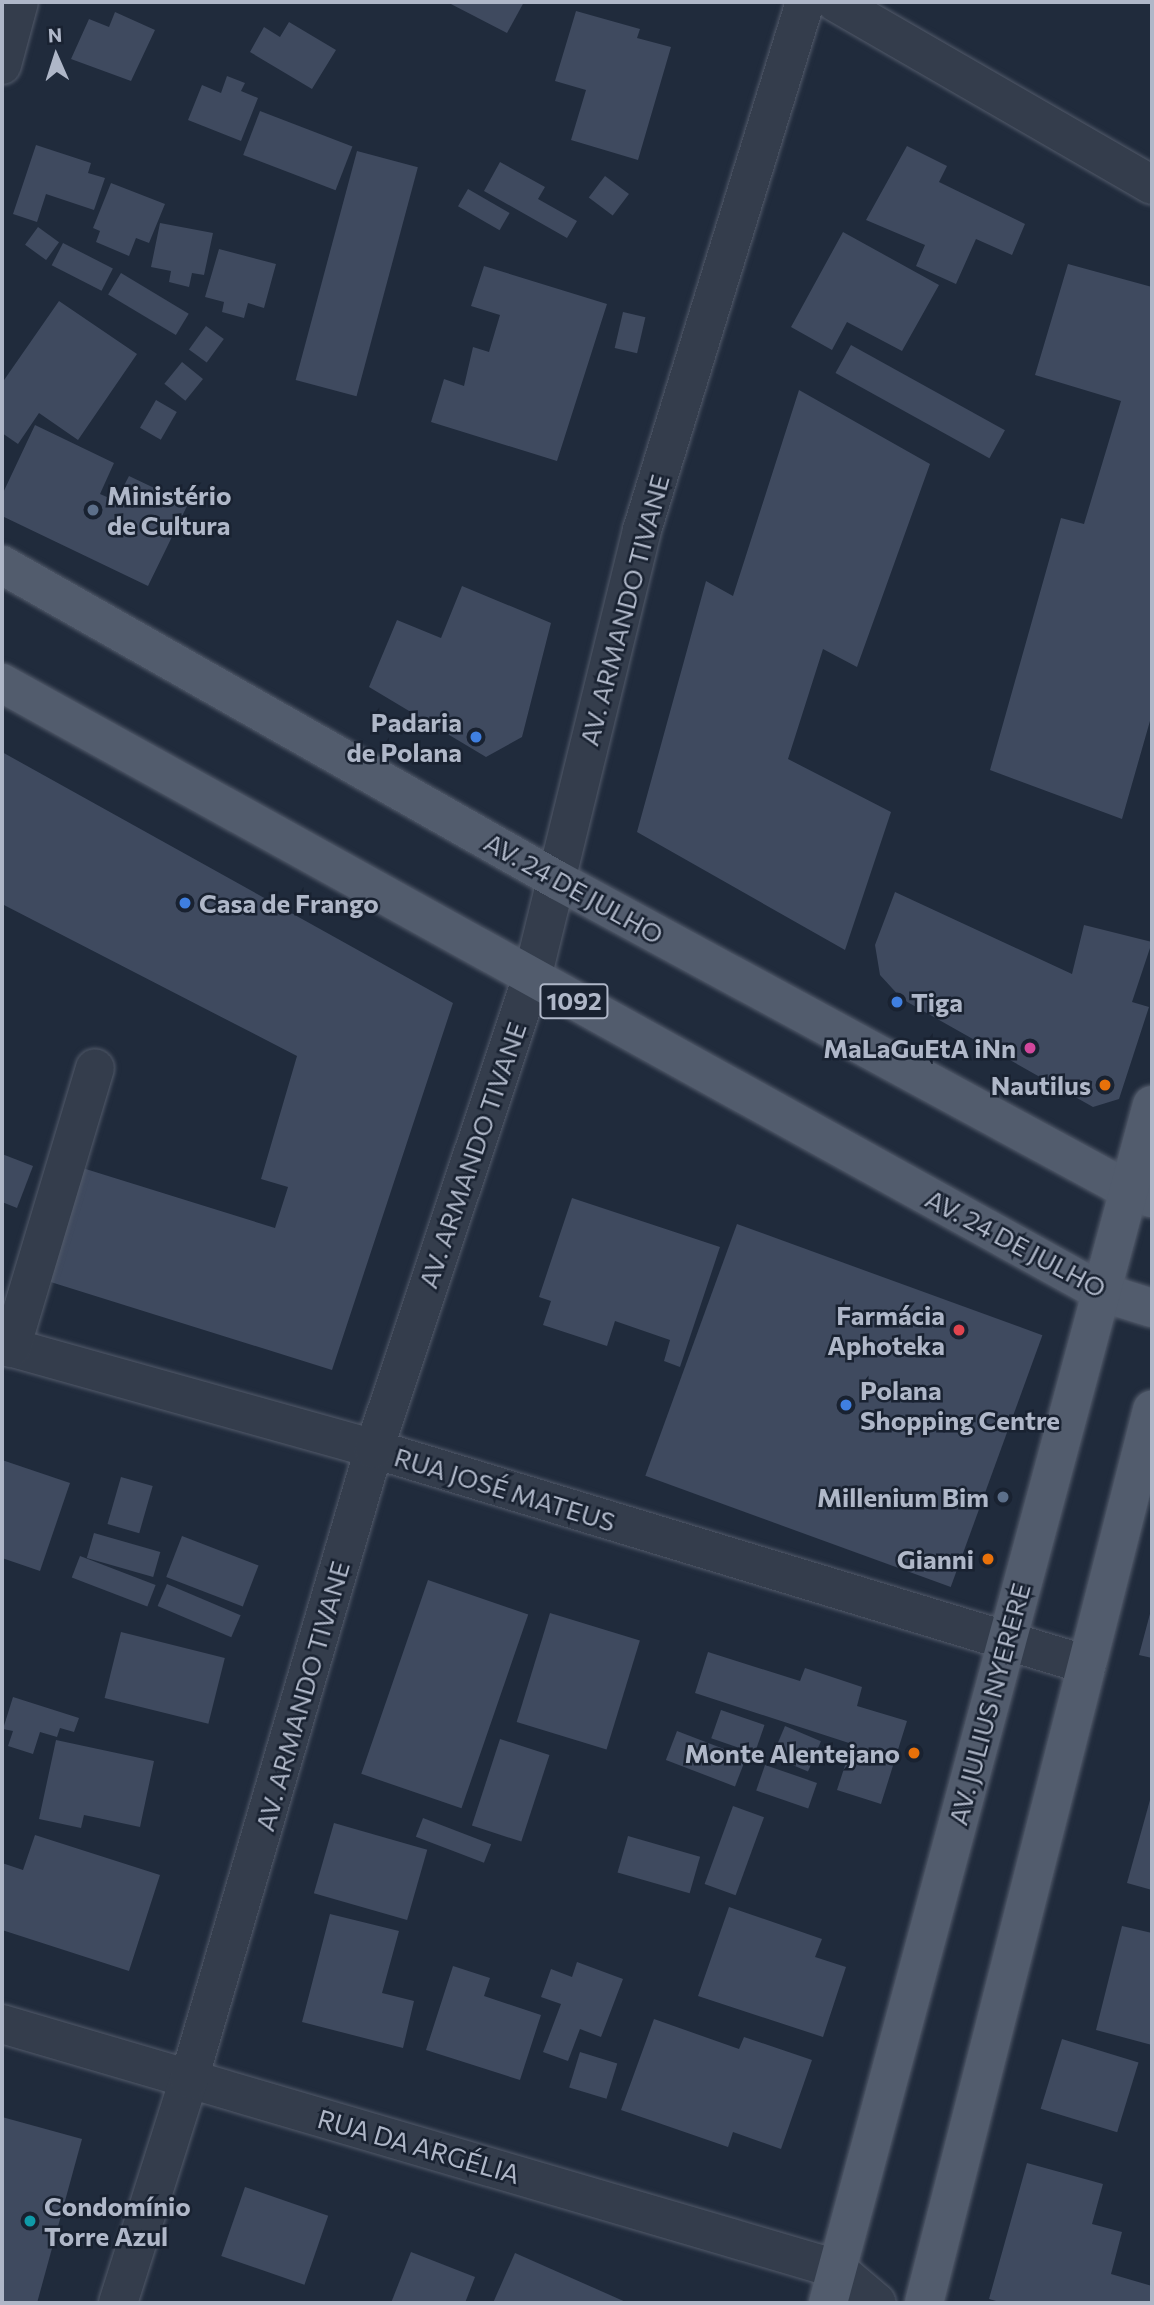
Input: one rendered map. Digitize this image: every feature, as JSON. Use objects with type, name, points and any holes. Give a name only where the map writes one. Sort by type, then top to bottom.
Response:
[{"type":"main road","name":"AV. 24 DE JULHO","points":[[2,565],[557,880],[1141,1195]]},
{"type":"main road","name":"AV. 24 DE JULHO","points":[[2,683],[1101,1292],[1152,1308]]},
{"type":"main road","name":"AV. JULIUS NYERERE","points":[[832,2286],[1101,1292],[1141,1195],[1152,1105]]},
{"type":"main road","points":[[924,2303],[1152,1410]]},
{"type":"street","points":[[2,65],[19,2]]},
{"type":"street","name":"AV. ARMANDO TIVANE","points":[[118,2303],[190,2079],[374,1449],[532,978],[642,530],[804,2]]},
{"type":"street","points":[[835,2],[1152,185]]},
{"type":"street","points":[[7,1347],[95,1068]]},
{"type":"street","name":"RUA JOSÉ MATEUS","points":[[7,1347],[374,1449],[1087,1665]]},
{"type":"street","name":"RUA DA ARGÉLIA","points":[[2,2024],[190,2079],[832,2286]]},
{"type":"street","points":[[832,2286],[877,2303]]},
{"type":"building","points":[[447,2],[524,2],[507,33]]},
{"type":"building","points":[[576,11],[640,29],[637,38],[671,47],[638,160],[571,140],[586,90],[555,81]]},
{"type":"building","points":[[115,12],[155,30],[131,81],[71,59],[89,19],[109,27]]},
{"type":"building","points":[[289,22],[336,50],[312,89],[250,52],[264,27],[280,37]]},
{"type":"building","points":[[227,76],[245,83],[241,91],[258,98],[241,141],[188,120],[202,85],[221,93]]},
{"type":"building","points":[[260,111],[352,146],[336,190],[243,155]]},
{"type":"building","points":[[36,145],[91,163],[88,173],[105,178],[94,210],[46,194],[37,222],[13,214]]},
{"type":"building","points":[[907,146],[947,166],[939,182],[1025,224],[1012,255],[976,239],[956,284],[916,266],[925,245],[866,220]]},
{"type":"building","points":[[357,151],[418,167],[357,396],[296,380]]},
{"type":"building","points":[[500,162],[545,187],[538,199],[577,221],[567,238],[484,191]]},
{"type":"building","points":[[605,176],[629,194],[613,216],[589,198]]},
{"type":"building","points":[[111,183],[165,204],[149,243],[136,238],[129,256],[96,242],[100,231],[93,228]]},
{"type":"building","points":[[468,189],[510,213],[500,230],[458,206]]},
{"type":"building","points":[[160,223],[213,233],[204,275],[192,273],[189,287],[169,282],[171,271],[151,267]]},
{"type":"building","points":[[38,227],[59,242],[46,260],[25,245]]},
{"type":"building","points":[[843,232],[939,285],[902,351],[847,322],[832,350],[791,327]]},
{"type":"building","points":[[63,243],[113,268],[102,291],[52,265]]},
{"type":"building","points":[[219,249],[276,264],[264,308],[248,303],[244,318],[222,312],[224,302],[205,297]]},
{"type":"building","points":[[1068,264],[1152,287],[1152,714],[1122,819],[990,770],[1061,518],[1084,524],[1121,401],[1035,375]]},
{"type":"building","points":[[484,266],[607,304],[557,461],[431,422],[444,379],[464,386],[473,347],[489,352],[500,315],[471,306]]},
{"type":"building","points":[[121,273],[189,314],[176,335],[108,294]]},
{"type":"building","points":[[59,301],[137,354],[78,440],[39,413],[18,444],[2,433],[2,383]]},
{"type":"building","points":[[623,312],[645,317],[637,353],[615,348]]},
{"type":"building","points":[[206,326],[224,339],[207,362],[189,349]]},
{"type":"building","points":[[851,345],[1005,430],[989,458],[835,373]]},
{"type":"building","points":[[182,362],[203,379],[185,401],[164,384]]},
{"type":"building","points":[[799,390],[930,464],[857,667],[823,649],[788,759],[891,812],[845,950],[637,832],[706,581],[733,596]]},
{"type":"building","points":[[156,400],[177,412],[161,440],[140,428]]},
{"type":"building","name":"Ministério de Cultura","points":[[35,425],[114,463],[100,494],[116,501],[129,476],[188,504],[148,586],[2,516],[2,495]]},
{"type":"building","points":[[462,586],[551,623],[522,737],[486,757],[369,687],[397,620],[441,638]]},
{"type":"building","points":[[2,752],[453,1003],[332,1370],[41,1279],[76,1166],[275,1228],[288,1187],[261,1179],[297,1056],[2,904]]},
{"type":"building","points":[[895,892],[1072,974],[1084,925],[1152,942],[1132,1002],[1149,1007],[1119,1099],[1093,1107],[902,999],[880,975],[875,945]]},
{"type":"building","points":[[2,1154],[33,1166],[17,1208],[2,1202]]},
{"type":"building","points":[[572,1198],[720,1247],[680,1367],[664,1361],[670,1340],[615,1321],[607,1346],[543,1325],[551,1301],[539,1297]]},
{"type":"building","points":[[737,1224],[1042,1335],[951,1587],[645,1476]]},
{"type":"building","points":[[2,1460],[70,1483],[40,1571],[2,1558]]},
{"type":"building","points":[[121,1477],[153,1486],[139,1533],[107,1524]]},
{"type":"building","points":[[94,1533],[160,1552],[153,1577],[87,1558]]},
{"type":"building","points":[[182,1536],[259,1565],[243,1606],[166,1577]]},
{"type":"building","points":[[80,1556],[156,1585],[147,1607],[72,1577]]},
{"type":"building","points":[[428,1580],[528,1615],[461,1808],[361,1774]]},
{"type":"building","points":[[167,1584],[241,1615],[231,1637],[158,1606]]},
{"type":"building","points":[[1152,1610],[1152,1658],[1139,1655]]},
{"type":"building","points":[[550,1613],[640,1640],[607,1750],[517,1722]]},
{"type":"building","points":[[121,1632],[225,1658],[208,1724],[105,1698]]},
{"type":"building","points":[[708,1652],[800,1681],[805,1668],[862,1687],[857,1706],[907,1721],[881,1804],[837,1790],[852,1744],[695,1693]]},
{"type":"building","points":[[13,1697],[79,1718],[74,1732],[60,1728],[57,1737],[40,1732],[33,1754],[8,1746],[13,1731],[3,1729]]},
{"type":"building","points":[[721,1710],[764,1725],[755,1753],[711,1738]]},
{"type":"building","points":[[785,1726],[821,1741],[808,1772],[772,1756]]},
{"type":"building","points":[[677,1731],[746,1758],[735,1786],[666,1760]]},
{"type":"building","points":[[500,1739],[549,1755],[521,1842],[472,1826]]},
{"type":"building","points":[[56,1740],[154,1761],[140,1827],[84,1815],[81,1828],[39,1819]]},
{"type":"building","points":[[765,1765],[817,1783],[808,1808],[756,1791]]},
{"type":"building","points":[[1152,1800],[1152,1890],[1127,1883]]},
{"type":"building","points":[[733,1806],[764,1817],[736,1895],[705,1884]]},
{"type":"building","points":[[423,1818],[491,1844],[484,1863],[416,1837]]},
{"type":"building","points":[[334,1823],[427,1850],[407,1920],[314,1893]]},
{"type":"building","points":[[35,1835],[160,1875],[129,1971],[2,1930],[2,1863],[23,1870]]},
{"type":"building","points":[[628,1836],[700,1857],[690,1893],[618,1873]]},
{"type":"building","points":[[729,1907],[822,1939],[815,1957],[846,1967],[823,2037],[698,1996]]},
{"type":"building","points":[[330,1914],[399,1931],[382,1993],[414,2001],[403,2048],[302,2022]]},
{"type":"building","points":[[1122,1926],[1152,1933],[1152,2045],[1096,2030]]},
{"type":"building","points":[[577,1962],[623,1979],[601,2037],[580,2029],[568,2061],[543,2052],[561,2004],[541,1997],[551,1969],[572,1977]]},
{"type":"building","points":[[453,1966],[490,1978],[484,1996],[541,2015],[520,2080],[426,2050]]},
{"type":"building","points":[[654,2019],[739,2049],[744,2037],[812,2060],[781,2149],[733,2132],[728,2147],[621,2110]]},
{"type":"building","points":[[1062,2039],[1139,2062],[1117,2132],[1041,2109]]},
{"type":"building","points":[[580,2052],[617,2063],[606,2099],[569,2087]]},
{"type":"building","name":"Condomínio Torre Azul","points":[[2,2117],[82,2139],[37,2303],[2,2303]]},
{"type":"building","points":[[1027,2163],[1103,2184],[1092,2224],[1122,2232],[1111,2274],[1152,2286],[1152,2303],[1003,2303],[989,2299]]},
{"type":"building","points":[[245,2187],[328,2216],[304,2285],[221,2256]]},
{"type":"building","points":[[411,2252],[475,2277],[465,2303],[391,2303]]},
{"type":"building","points":[[515,2253],[628,2303],[493,2303]]},
{"type":"place","name":"Ministério de Cultura","points":[[93,510]]},
{"type":"place","name":"Padaria de Polana","points":[[476,737]]},
{"type":"place","name":"Casa de Frango","points":[[185,903]]},
{"type":"place","name":"Tiga","points":[[897,1002]]},
{"type":"place","name":"MaLaGuEtA iNn","points":[[1030,1048]]},
{"type":"place","name":"Nautilus","points":[[1105,1085]]},
{"type":"place","name":"Farmácia Aphoteka","points":[[959,1330]]},
{"type":"place","name":"Polana Shopping Centre","points":[[846,1405]]},
{"type":"place","name":"Millenium Bim","points":[[1003,1497]]},
{"type":"place","name":"Gianni","points":[[988,1559]]},
{"type":"place","name":"Monte Alentejano","points":[[914,1753]]},
{"type":"place","name":"Condomínio Torre Azul","points":[[30,2221]]}]
